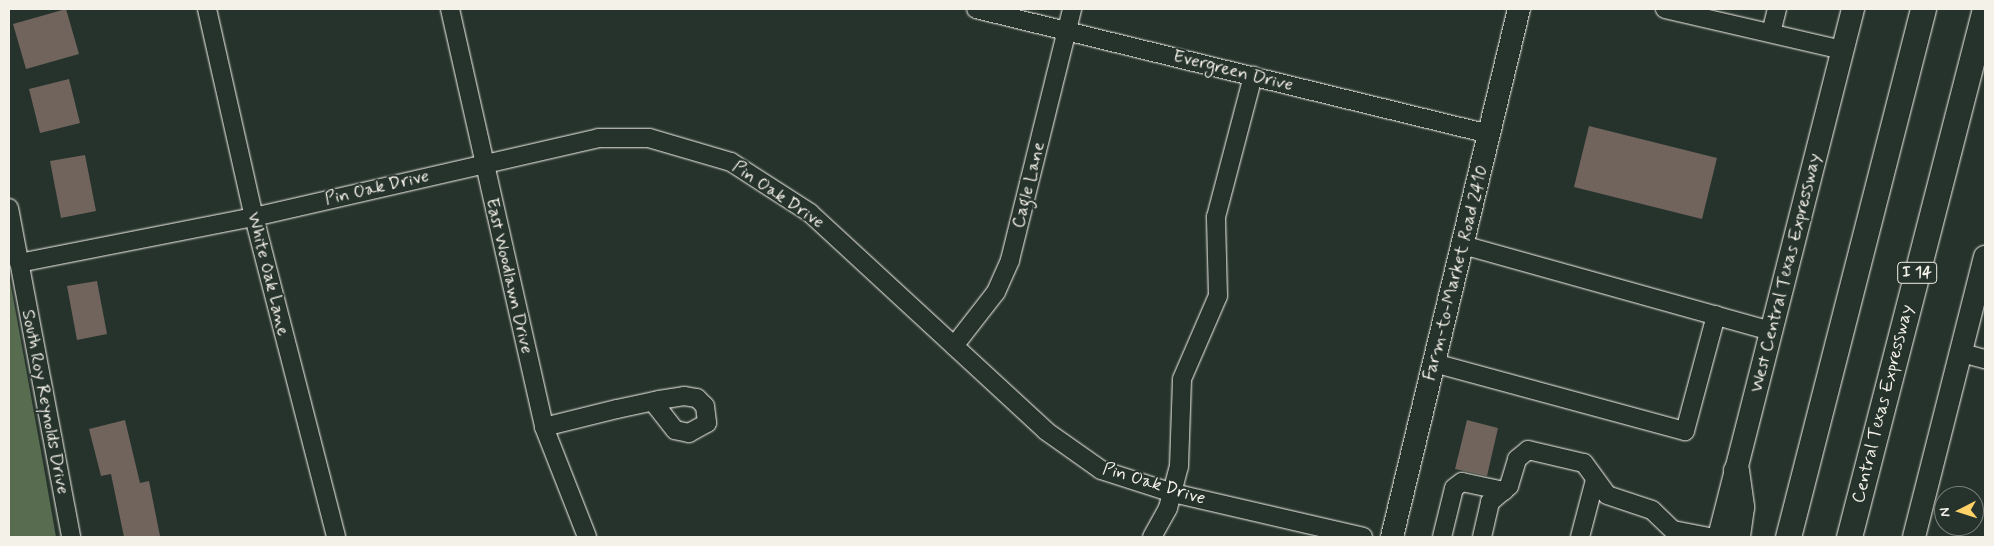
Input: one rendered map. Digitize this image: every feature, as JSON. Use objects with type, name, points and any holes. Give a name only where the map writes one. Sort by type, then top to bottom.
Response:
[{"type":"highway","points":[[1788,537],[1923,9]]},
{"type":"highway","name":"Central Texas Expressway","points":[[1849,537],[1985,9]]},
{"type":"highway","points":[[1736,470],[1741,507],[1737,537]]},
{"type":"main road","name":"Farm-to-Market Road 2410","points":[[1392,537],[1519,9]]},
{"type":"main road","name":"West Central Texas Expressway","points":[[1719,537],[1853,9]]},
{"type":"main road","points":[[1914,537],[1985,257]]},
{"type":"street","name":"White Oak Lane","points":[[207,9],[254,217],[336,537]]},
{"type":"street","name":"East Woodlawn Drive","points":[[450,9],[544,427],[587,537]]},
{"type":"street","name":"Evergreen Drive","points":[[976,9],[1489,134]]},
{"type":"street","name":"Cagle Lane","points":[[954,346],[996,292],[1010,260],[1072,9]]},
{"type":"street","points":[[1671,9],[1842,50]]},
{"type":"street","points":[[1771,33],[1777,9]]},
{"type":"street","points":[[1152,537],[1173,493],[1179,466],[1182,379],[1218,296],[1216,217],[1253,76]]},
{"type":"street","name":"Pin Oak Drive","points":[[19,263],[254,217],[483,162],[598,138],[649,138],[731,162],[810,213],[954,346],[1078,456],[1128,480],[1173,493],[1363,537]]},
{"type":"street","name":"South Roy Reynolds Drive","points":[[9,208],[70,537]]},
{"type":"street","points":[[1463,245],[1772,331]]},
{"type":"street","points":[[1434,363],[1685,431],[1716,315]]},
{"type":"street","points":[[1962,353],[1985,359]]},
{"type":"street","points":[[544,427],[653,402]]},
{"type":"street","points":[[1482,537],[1490,502],[1511,483],[1517,459],[1528,450],[1579,461],[1606,496],[1648,508],[1662,530],[1709,537]]},
{"type":"street","points":[[1580,537],[1595,480]]},
{"type":"street","points":[[1442,537],[1454,488],[1462,482],[1504,491]]},
{"type":"green space","points":[[9,275],[42,457],[56,537],[9,537]]},
{"type":"building","points":[[66,9],[79,54],[26,69],[13,24]]},
{"type":"building","points":[[69,79],[80,123],[40,133],[29,89]]},
{"type":"building","points":[[1589,126],[1717,158],[1702,219],[1574,187]]},
{"type":"building","points":[[85,155],[96,211],[61,218],[50,161]]},
{"type":"building","points":[[97,281],[107,334],[77,340],[67,286]]},
{"type":"building","points":[[125,420],[140,483],[149,481],[160,536],[124,537],[111,474],[101,476],[89,429]]},
{"type":"building","points":[[1467,420],[1498,428],[1487,476],[1455,469]]}]
